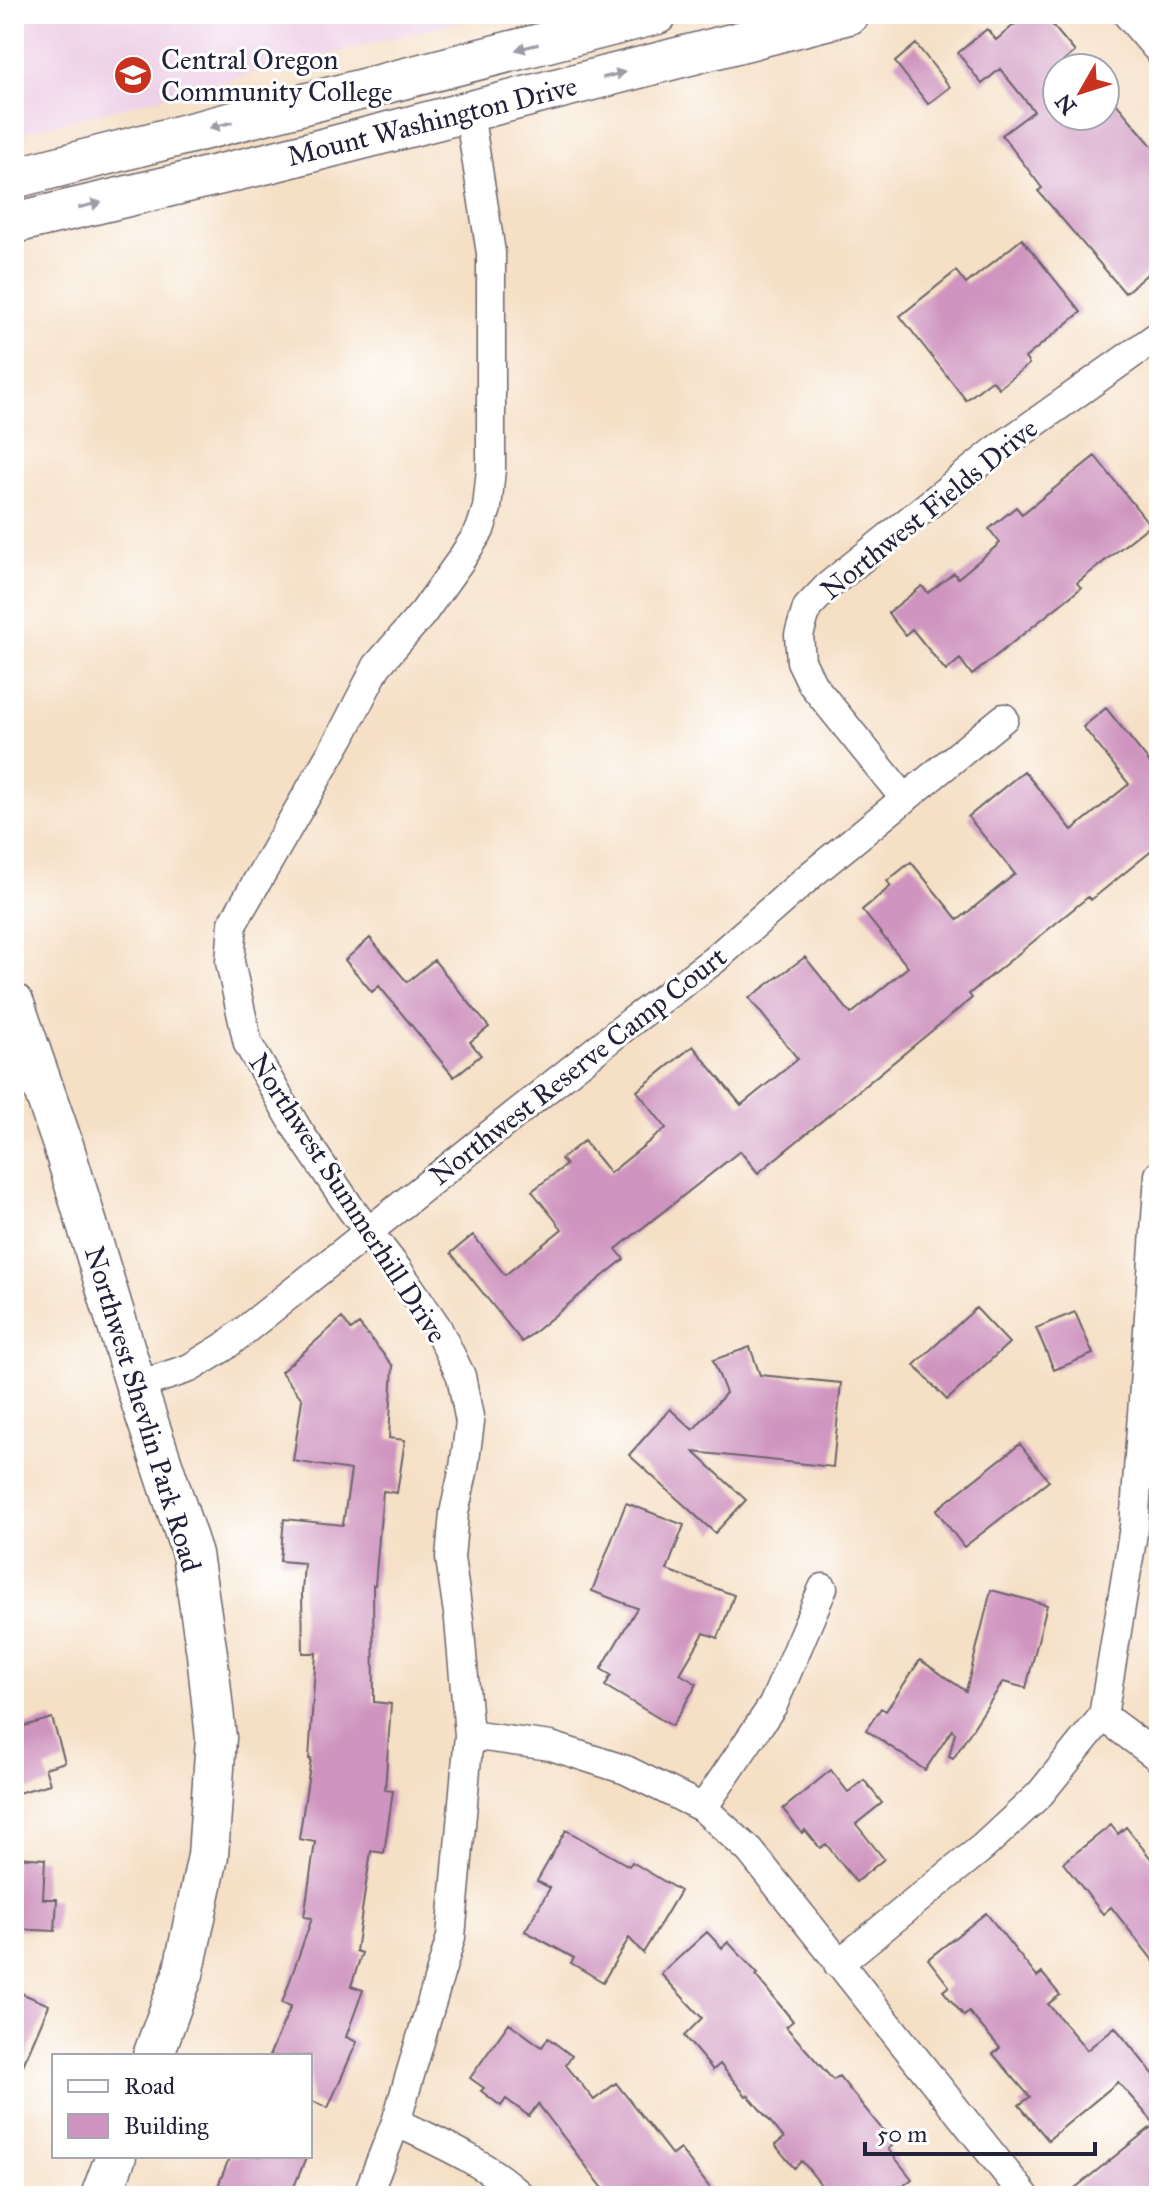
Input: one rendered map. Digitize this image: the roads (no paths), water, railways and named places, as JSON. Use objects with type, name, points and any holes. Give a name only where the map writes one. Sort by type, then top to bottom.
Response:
[{"type":"main road","name":"Mount Washington Drive","points":[[14,178],[657,14]]},
{"type":"main road","name":"Mount Washington Drive","points":[[14,223],[268,163],[849,14]]},
{"type":"main road","name":"Northwest Shevlin Park Road","points":[[14,1004],[63,1145],[136,1386],[192,1554],[207,1654],[216,1738],[208,1856],[183,1974],[154,2054]]},
{"type":"main road","points":[[101,2196],[115,2158]]},
{"type":"street","points":[[1127,14],[1159,51]]},
{"type":"street","name":"Northwest Summerhill Drive","points":[[367,2196],[396,2122],[451,1937],[469,1735],[450,1558],[454,1513],[470,1422],[461,1376],[437,1327],[298,1130],[248,1044],[230,962],[233,923],[341,736],[377,666],[423,613],[460,561],[480,530],[487,508],[491,469],[491,253],[469,112]]},
{"type":"street","name":"Northwest Fields Drive","points":[[905,799],[812,684],[801,661],[799,635],[807,608],[828,586],[995,451],[1159,335]]},
{"type":"street","name":"Northwest Reserve Camp Court","points":[[136,1386],[190,1368],[224,1347],[631,1022],[714,960],[812,874],[1004,718]]},
{"type":"street","points":[[838,1964],[983,1847],[1040,1794],[1103,1716],[1134,1527],[1159,1175]]},
{"type":"street","points":[[703,1808],[773,1705],[823,1588]]},
{"type":"street","points":[[1103,1716],[1159,1758]]},
{"type":"street","points":[[469,1735],[551,1746],[596,1760],[626,1770],[703,1808],[750,1851],[1025,2196]]},
{"type":"street","points":[[396,2122],[469,2157],[503,2179],[521,2196]]},
{"type":"place","name":"Central Oregon Community College","points":[[133,75]]}]
